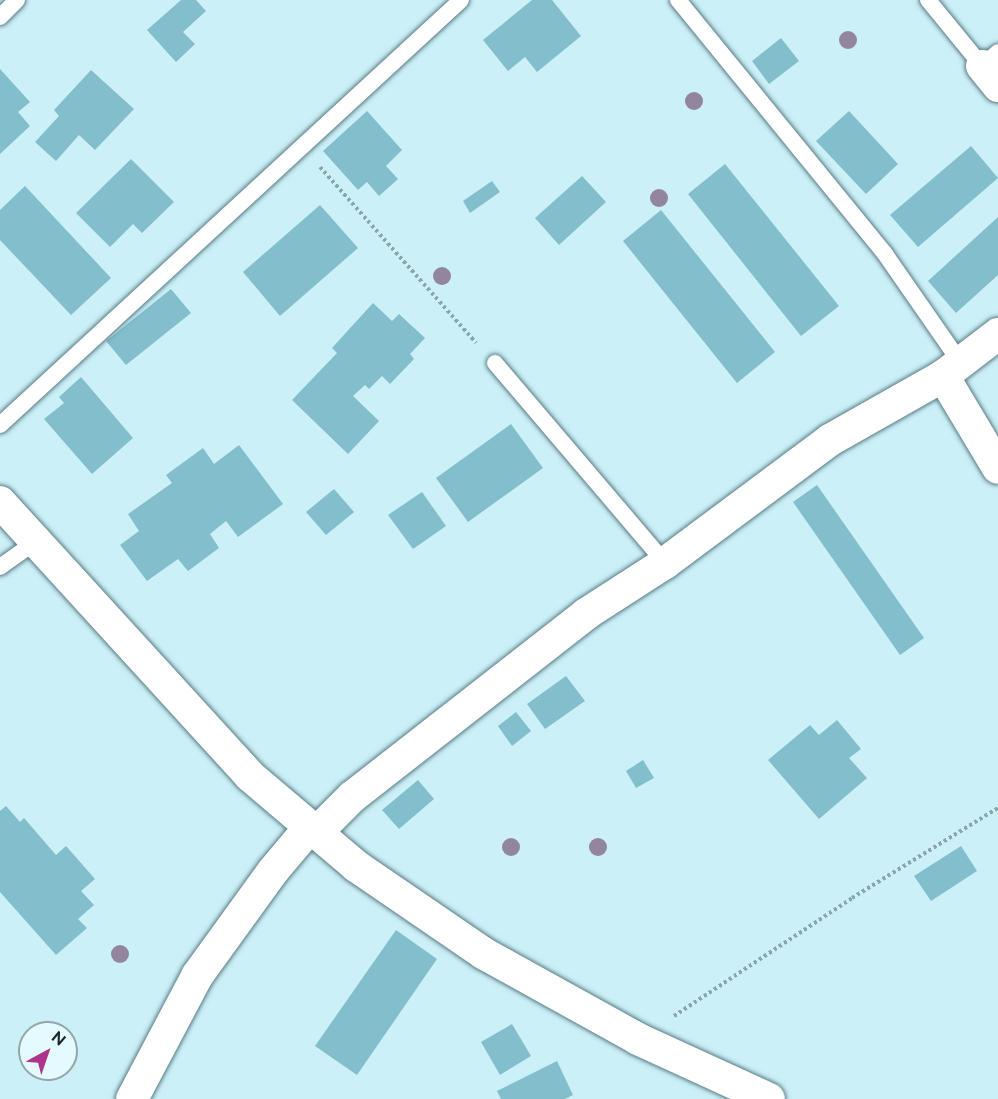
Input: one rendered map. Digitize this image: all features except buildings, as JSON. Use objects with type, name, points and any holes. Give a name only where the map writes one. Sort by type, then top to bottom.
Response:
[{"type":"street","points":[[132,1099],[197,976],[273,871],[313,830],[586,614],[665,563],[830,440],[951,369],[998,334]]},
{"type":"street","points":[[951,369],[998,468]]},
{"type":"street","points":[[0,502],[250,776],[356,866],[483,953],[638,1039],[769,1099]]},
{"type":"lane","points":[[0,16],[17,0]]},
{"type":"lane","points":[[0,425],[461,0]]},
{"type":"lane","points":[[678,0],[885,254],[951,369]]},
{"type":"lane","points":[[928,0],[993,68]]},
{"type":"lane","points":[[495,363],[665,563]]},
{"type":"lane","points":[[0,567],[35,542]]},
{"type":"path","points":[[303,147],[495,363]]},
{"type":"path","points":[[638,1039],[852,898],[998,808]]}]
